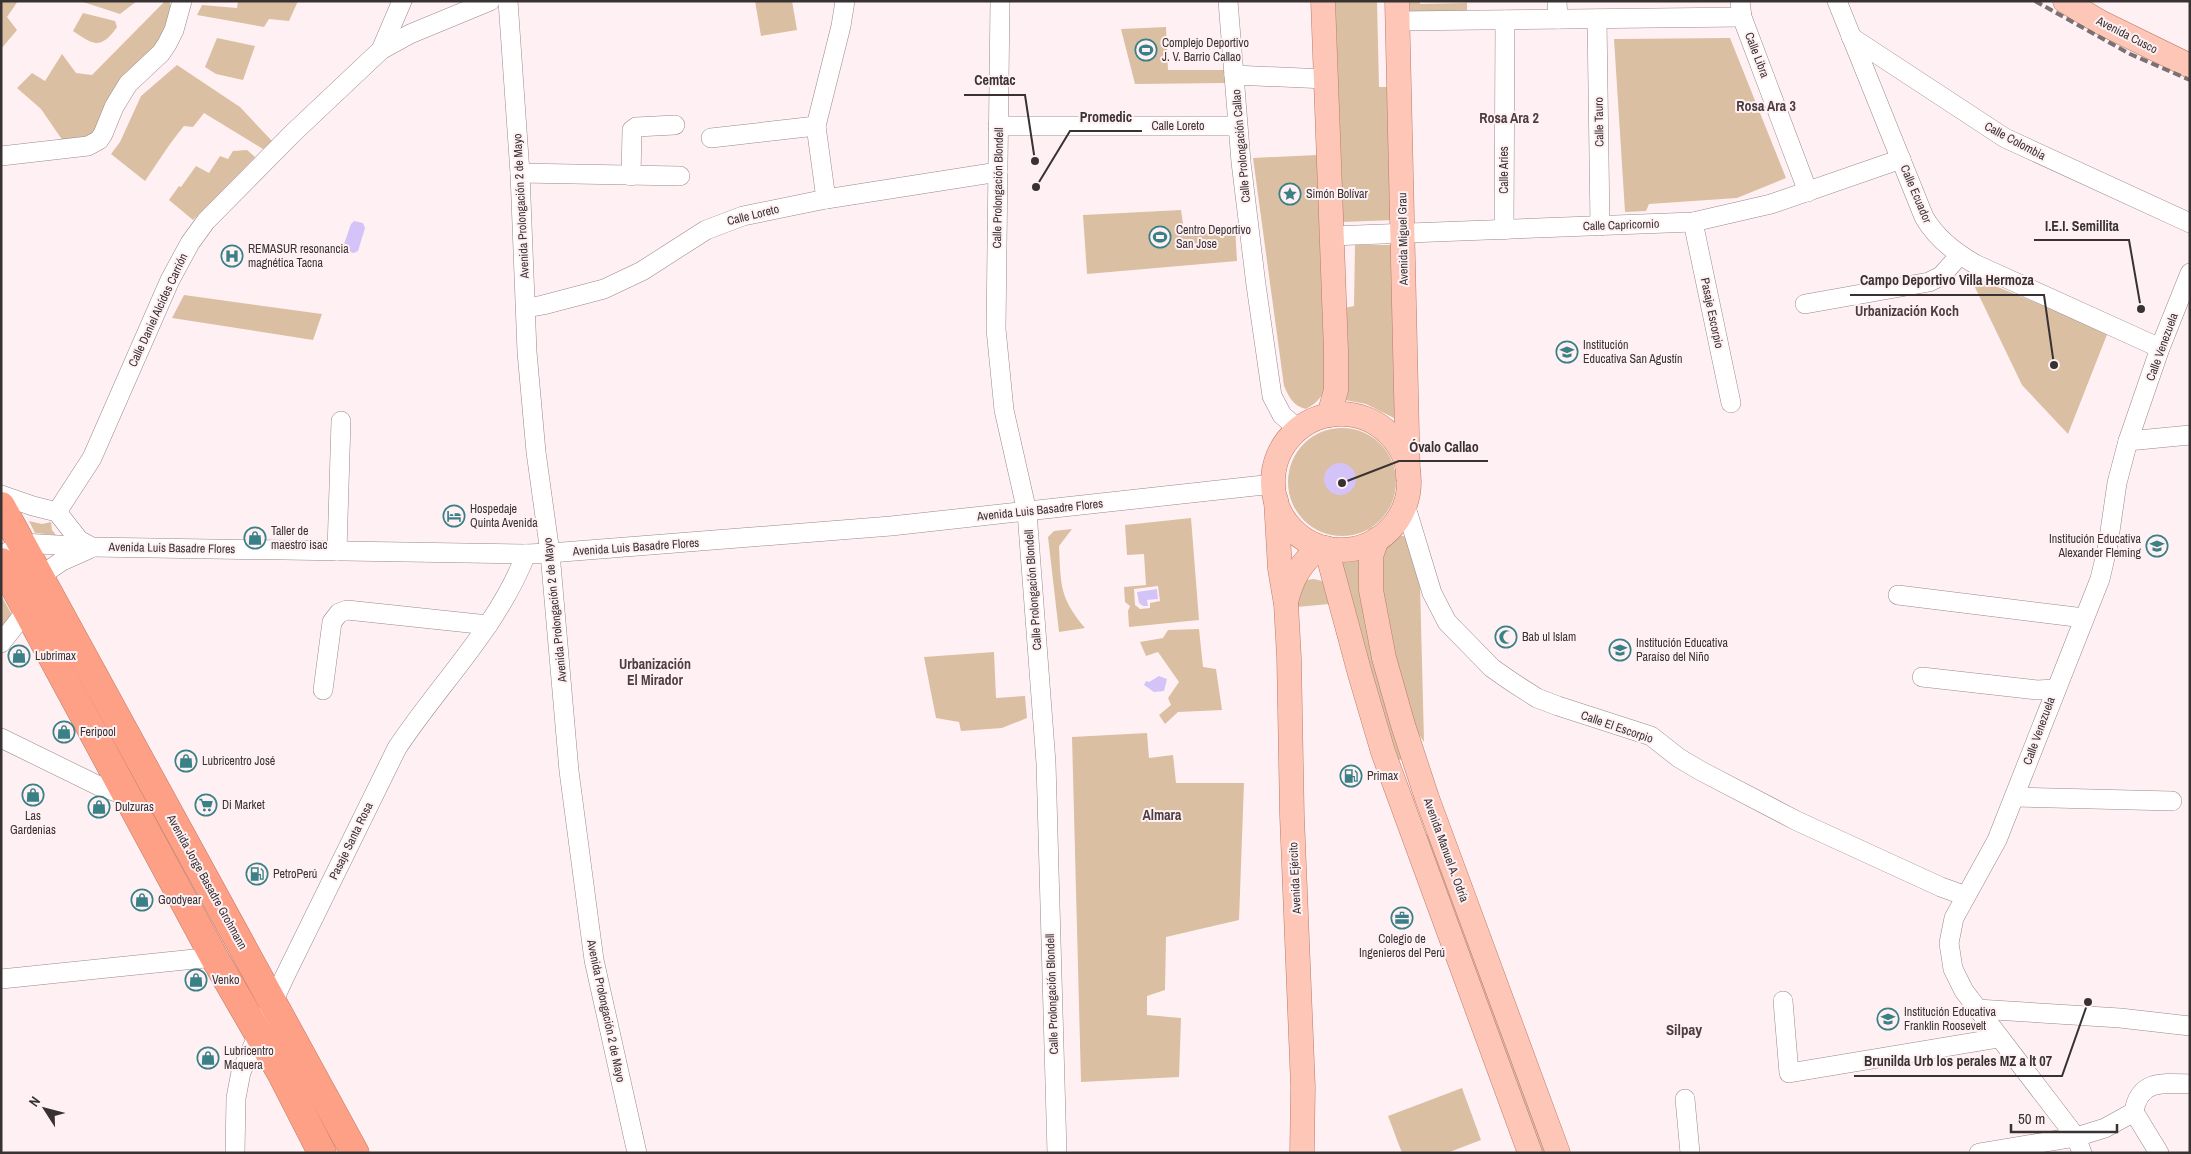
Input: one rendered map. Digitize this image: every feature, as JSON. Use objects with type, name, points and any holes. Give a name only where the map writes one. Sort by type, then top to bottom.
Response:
[{"type":"highway","name":"Avenida Jorge Basadre Grohmann","points":[[1,506],[11,550],[42,582],[355,1153]]},
{"type":"highway","points":[[1,562],[214,956],[281,1073],[322,1153]]},
{"type":"main road","points":[[1323,1],[1336,390],[1329,415]]},
{"type":"main road","name":"Avenida Cusco","points":[[2065,1],[2118,31],[2190,66]]},
{"type":"main road","name":"Avenida Miguel Grau","points":[[1398,11],[1408,476]]},
{"type":"main road","points":[[1341,414],[1365,418],[1385,431],[1401,450],[1408,476],[1405,504],[1394,524],[1376,540],[1348,550],[1322,548],[1293,531],[1284,519],[1274,492],[1274,468],[1287,440],[1307,423],[1329,415],[1341,414]]},
{"type":"main road","name":"Avenida Ejército","points":[[1274,492],[1280,569],[1286,604],[1303,1087],[1302,1153]]},
{"type":"main road","name":"Avenida Manuel A. Odría","points":[[1376,540],[1371,556],[1371,590],[1384,658],[1403,725],[1427,798],[1558,1153]]},
{"type":"main road","name":"Avenida Ejército","points":[[1286,604],[1292,580],[1304,561],[1322,548]]},
{"type":"main road","name":"Avenida Manuel A. Odría","points":[[1322,548],[1383,752],[1530,1153]]},
{"type":"main road","points":[[1403,804],[1427,798]]},
{"type":"street","points":[[1,156],[88,146],[99,140],[124,90],[138,72],[161,52],[167,44],[174,30],[182,1]]},
{"type":"street","name":"Calle Daniel Alcídes Carrión","points":[[381,50],[402,1]]},
{"type":"street","name":"Calle Daniel Alcídes Carrión","points":[[57,512],[92,458],[170,280],[190,243],[206,221],[381,50],[410,34],[490,1]]},
{"type":"street","name":"Avenida Prolongación 2 de Mayo","points":[[508,1],[520,173],[527,352],[536,452],[550,553],[569,771],[594,960],[637,1153]]},
{"type":"street","points":[[826,199],[816,126],[841,26],[845,1]]},
{"type":"street","name":"Calle Prolongación Blondell","points":[[1000,1],[996,329],[1004,410],[1027,512],[1046,763],[1057,1152]]},
{"type":"street","name":"Calle Prolongación Callao","points":[[1228,1],[1237,126],[1256,285],[1272,396],[1282,415],[1298,429]]},
{"type":"street","name":"Calle Ecuador","points":[[1837,1],[1928,223],[1941,240],[1975,264],[2160,348]]},
{"type":"street","points":[[1398,11],[1505,20],[1558,10],[1597,19],[1644,10],[1741,9]]},
{"type":"street","name":"Calle Libra","points":[[1741,9],[1808,192]]},
{"type":"street","name":"Calle Tauro","points":[[1597,19],[1600,226]]},
{"type":"street","name":"Calle Aries","points":[[1504,230],[1505,20]]},
{"type":"street","name":"Calle Colombia","points":[[1851,37],[2005,138],[2190,223]]},
{"type":"street","points":[[1234,75],[1326,80]]},
{"type":"street","points":[[631,176],[632,130],[636,127],[675,125]]},
{"type":"street","points":[[711,138],[816,126]]},
{"type":"street","name":"Calle Loreto","points":[[998,126],[1237,126]]},
{"type":"street","name":"Calle Capricornio","points":[[1331,236],[1693,222],[1741,212],[1808,192],[1902,158]]},
{"type":"street","name":"Calle Loreto","points":[[526,308],[584,296],[624,281],[642,272],[690,239],[724,222],[743,216],[826,199],[998,172]]},
{"type":"street","points":[[520,173],[680,176]]},
{"type":"street","name":"Pasaje Escorpio","points":[[1693,222],[1731,403]]},
{"type":"street","points":[[1805,304],[1929,282],[1941,276],[1960,255]]},
{"type":"street","name":"Calle Venezuela","points":[[2079,1145],[1977,1009],[1958,980],[1950,956],[1951,931],[1957,912],[1987,861],[2015,797],[2055,688],[2100,579],[2108,545],[2116,483],[2128,441],[2160,348],[2190,273]]},
{"type":"street","points":[[337,551],[341,421]]},
{"type":"street","points":[[2128,441],[2190,435]]},
{"type":"street","name":"Avenida Luis Basadre Flores","points":[[11,550],[92,548],[550,553],[794,535],[1027,512],[1274,492]]},
{"type":"street","points":[[1,495],[57,512],[79,540],[92,548]]},
{"type":"street","name":"Calle El Escorpio","points":[[1405,504],[1432,594],[1446,622],[1492,668],[1512,682],[1537,698],[1651,736],[1679,758],[1701,771],[1796,821],[1941,887],[1966,896]]},
{"type":"street","points":[[1,644],[27,610],[49,570],[62,561],[92,548]]},
{"type":"street","name":"Pasaje Santa Rosa","points":[[236,1153],[236,1098],[241,1072],[273,1002],[397,748],[488,625],[516,580],[526,554]]},
{"type":"street","points":[[1898,595],[2084,618]]},
{"type":"street","points":[[323,690],[332,622],[339,613],[347,610],[488,625]]},
{"type":"street","points":[[1922,677],[2037,690],[2055,688]]},
{"type":"street","points":[[1,738],[99,786],[128,796]]},
{"type":"street","points":[[2015,797],[2172,801]]},
{"type":"street","points":[[1,979],[214,956]]},
{"type":"street","points":[[1783,1001],[1789,1073],[1999,1038]]},
{"type":"street","points":[[1977,1009],[2120,1018],[2190,1026]]},
{"type":"street","points":[[2159,1153],[2134,1112],[2136,1098],[2156,1084],[2190,1084]]},
{"type":"street","points":[[1685,1099],[1690,1153]]},
{"type":"street","points":[[1980,1153],[2079,1145],[2134,1112]]},
{"type":"shaded area","points":[[1,1],[18,1],[7,17],[17,30],[1,49]]},
{"type":"shaded area","points":[[80,1],[137,1],[120,14]]},
{"type":"shaded area","points":[[165,1],[169,1],[171,6],[165,43],[94,135],[63,141],[41,109],[17,88],[32,73],[45,81],[62,54],[76,73],[92,75]]},
{"type":"shaded area","points":[[238,1],[298,1],[289,21],[269,19],[264,27],[197,15],[202,5],[237,8]]},
{"type":"shaded area","points":[[755,1],[792,1],[797,30],[761,36]]},
{"type":"shaded area","points":[[1335,1],[1377,1],[1379,87],[1391,87],[1394,220],[1343,222]]},
{"type":"shaded area","points":[[1409,1],[1420,1],[1420,4],[1467,3],[1467,14],[1410,18]]},
{"type":"shaded area","points":[[83,13],[115,21],[117,27],[101,42],[96,43],[86,40],[73,31]]},
{"type":"shaded area","name":"Complejo Deportivo J. V. Barrio Callao","points":[[1166,27],[1168,70],[1224,70],[1225,83],[1135,84],[1121,29]]},
{"type":"shaded area","points":[[217,38],[255,46],[243,80],[216,74],[205,67]]},
{"type":"shaded area","points":[[1730,38],[1786,178],[1737,198],[1649,204],[1646,211],[1625,212],[1614,39]]},
{"type":"shaded area","points":[[177,65],[240,107],[272,141],[263,149],[204,113],[193,127],[184,126],[145,181],[111,154],[120,142],[141,96]]},
{"type":"shaded area","points":[[247,150],[255,157],[193,220],[169,200],[196,166],[209,173],[220,156],[228,159],[233,151]]},
{"type":"shaded area","points":[[1317,155],[1329,379],[1320,397],[1306,409],[1295,403],[1284,386],[1253,158]]},
{"type":"shaded area","name":"Centro Deportivo San Jose","points":[[1181,210],[1184,231],[1235,226],[1237,261],[1087,274],[1083,215]]},
{"type":"shaded area","points":[[354,221],[363,223],[365,228],[358,251],[354,253],[346,251],[343,247],[351,224]]},
{"type":"shaded area","points":[[1355,245],[1394,245],[1398,420],[1366,404],[1345,400],[1344,308],[1354,306]]},
{"type":"shaded area","points":[[1973,277],[2108,332],[2068,434],[2022,385],[1971,279]]},
{"type":"shaded area","points":[[184,295],[322,314],[313,340],[172,318]]},
{"type":"shaded area","points":[[1342,428],[1363,432],[1380,444],[1392,461],[1396,482],[1392,503],[1380,520],[1363,532],[1342,536],[1321,532],[1304,520],[1292,503],[1288,482],[1292,461],[1304,444],[1321,432]]},
{"type":"shaded area","points":[[1340,463],[1352,467],[1356,479],[1352,491],[1340,495],[1328,491],[1324,479],[1328,467]]},
{"type":"shaded area","points":[[1191,518],[1199,620],[1129,627],[1128,611],[1130,606],[1125,602],[1124,587],[1146,585],[1144,554],[1127,555],[1125,525]],"holes":[[[1158,586],[1160,601],[1150,603],[1150,608],[1140,609],[1135,605],[1134,589]]]},
{"type":"shaded area","points":[[29,521],[42,524],[51,522],[52,530],[56,535],[35,533]]},
{"type":"shaded area","points":[[1072,529],[1059,546],[1061,581],[1070,608],[1085,628],[1059,632],[1048,537],[1054,531]]},
{"type":"shaded area","points":[[1399,535],[1407,537],[1420,584],[1424,742],[1414,727],[1383,607],[1381,553],[1390,540]]},
{"type":"shaded area","points":[[1361,555],[1402,759],[1396,761],[1341,567],[1345,558]]},
{"type":"shaded area","points":[[1314,579],[1322,581],[1326,588],[1329,604],[1297,607],[1305,580]]},
{"type":"shaded area","points":[[1157,589],[1158,599],[1147,600],[1148,606],[1143,606],[1139,603],[1137,592]]},
{"type":"shaded area","points":[[1,595],[11,613],[10,618],[1,629]]},
{"type":"shaded area","points":[[1199,629],[1203,667],[1216,669],[1222,710],[1178,712],[1165,724],[1159,715],[1171,705],[1168,698],[1179,682],[1158,652],[1146,656],[1140,642],[1163,638],[1168,630]]},
{"type":"shaded area","points":[[994,652],[996,698],[1025,696],[1027,718],[1002,728],[961,731],[959,722],[936,718],[924,657]]},
{"type":"shaded area","points":[[1159,676],[1167,679],[1164,691],[1154,692],[1144,685],[1146,681],[1149,682]]},
{"type":"shaded area","points":[[1147,733],[1149,758],[1173,755],[1176,783],[1244,783],[1239,920],[1166,937],[1165,990],[1147,996],[1147,1015],[1181,1018],[1179,1077],[1081,1082],[1072,737]]},
{"type":"shaded area","points":[[1426,834],[1431,835],[1549,1153],[1537,1153]]},
{"type":"shaded area","points":[[1462,1088],[1481,1140],[1447,1153],[1402,1153],[1388,1116]]},
{"type":"railway","points":[[2035,1],[2130,54],[2190,80]]},
{"type":"place","name":"Complejo Deportivo J. V. Barrio Callao","points":[[1146,50]]},
{"type":"place","name":"Cemtac","points":[[1035,161]]},
{"type":"place","name":"Promedic","points":[[1036,187]]},
{"type":"place","name":"Simón Bolívar","points":[[1290,194]]},
{"type":"place","name":"Centro Deportivo San Jose","points":[[1160,237]]},
{"type":"place","name":"REMASUR resonancia magnética Tacna","points":[[232,256]]},
{"type":"place","name":"I.E.I. Semillita","points":[[2141,309]]},
{"type":"place","name":"Institución Educativa San Agustín","points":[[1567,352]]},
{"type":"place","name":"Campo Deportivo Villa Hermoza","points":[[2054,365]]},
{"type":"place","name":"Óvalo Callao","points":[[1342,483]]},
{"type":"place","name":"Hospedaje Quinta Avenida","points":[[454,516]]},
{"type":"place","name":"Taller de maestro isac","points":[[255,538]]},
{"type":"place","name":"Institución Educativa Alexander Fleming","points":[[2157,546]]},
{"type":"place","name":"Bab ul Islam","points":[[1506,637]]},
{"type":"place","name":"Institución Educativa Paraíso del Niño","points":[[1620,650]]},
{"type":"place","name":"Lubrimax","points":[[19,656]]},
{"type":"place","name":"Feripool","points":[[64,732]]},
{"type":"place","name":"Lubricentro José","points":[[186,761]]},
{"type":"place","name":"Primax","points":[[1351,776]]},
{"type":"place","name":"Las Gardenias","points":[[33,795]]},
{"type":"place","name":"Di Market","points":[[206,805]]},
{"type":"place","name":"Dulzuras","points":[[99,807]]},
{"type":"place","name":"PetroPerú","points":[[257,874]]},
{"type":"place","name":"Goodyear","points":[[142,900]]},
{"type":"place","name":"Colegio de Ingenieros del Perú","points":[[1402,918]]},
{"type":"place","name":"Venko","points":[[196,980]]},
{"type":"place","name":"Brunilda Urb los perales MZ a lt 07","points":[[2088,1002]]},
{"type":"place","name":"Institución Educativa Franklin Roosevelt","points":[[1888,1019]]},
{"type":"place","name":"Lubricentro Maquera","points":[[208,1058]]},
{"type":"district","name":"Rosa Ara 3","points":[[1766,106]]},
{"type":"district","name":"Rosa Ara 2","points":[[1509,118]]},
{"type":"district","name":"Urbanización Koch","points":[[1907,311]]},
{"type":"district","name":"Urbanización El Mirador","points":[[655,672]]},
{"type":"district","name":"Almara","points":[[1162,815]]},
{"type":"district","name":"Silpay","points":[[1684,1030]]}]
